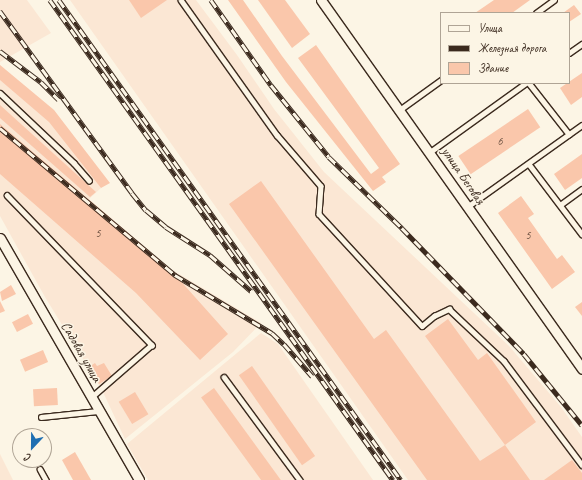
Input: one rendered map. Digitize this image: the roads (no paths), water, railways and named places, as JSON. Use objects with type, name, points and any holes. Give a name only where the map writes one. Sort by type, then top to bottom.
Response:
[{"type":"street","name":"улица Беговая","points":[[321,0],[398,111],[430,152],[467,207],[582,369]]},
{"type":"street","name":"Садовая улица","points":[[0,238],[139,480]]},
{"type":"lane","points":[[180,0],[277,135],[321,186],[319,214],[422,326],[434,316],[449,309],[504,361],[582,465]]},
{"type":"lane","points":[[537,12],[554,0]]},
{"type":"lane","points":[[570,52],[582,44]]},
{"type":"lane","points":[[398,111],[440,81]]},
{"type":"lane","points":[[430,152],[527,84]]},
{"type":"lane","points":[[529,84],[570,134]]},
{"type":"lane","points":[[0,92],[74,163],[89,180]]},
{"type":"lane","points":[[467,207],[582,125]]},
{"type":"lane","points":[[529,164],[582,234]]},
{"type":"lane","points":[[560,205],[582,189]]},
{"type":"lane","points":[[8,195],[152,345],[91,398]]},
{"type":"lane","points":[[224,377],[300,480]]},
{"type":"lane","points":[[41,417],[98,411]]},
{"type":"lane","points":[[40,469],[46,480]]},
{"type":"railway","points":[[50,0],[393,480]]},
{"type":"railway","points":[[59,0],[401,480]]},
{"type":"railway","points":[[211,0],[271,85],[329,157],[402,228],[524,354],[582,425]]},
{"type":"railway","points":[[0,11],[132,193],[146,210],[166,227],[210,255],[251,291]]},
{"type":"railway","points":[[0,51],[41,82],[59,100]]},
{"type":"railway","points":[[0,128],[175,275],[272,333],[284,344],[312,376]]}]
